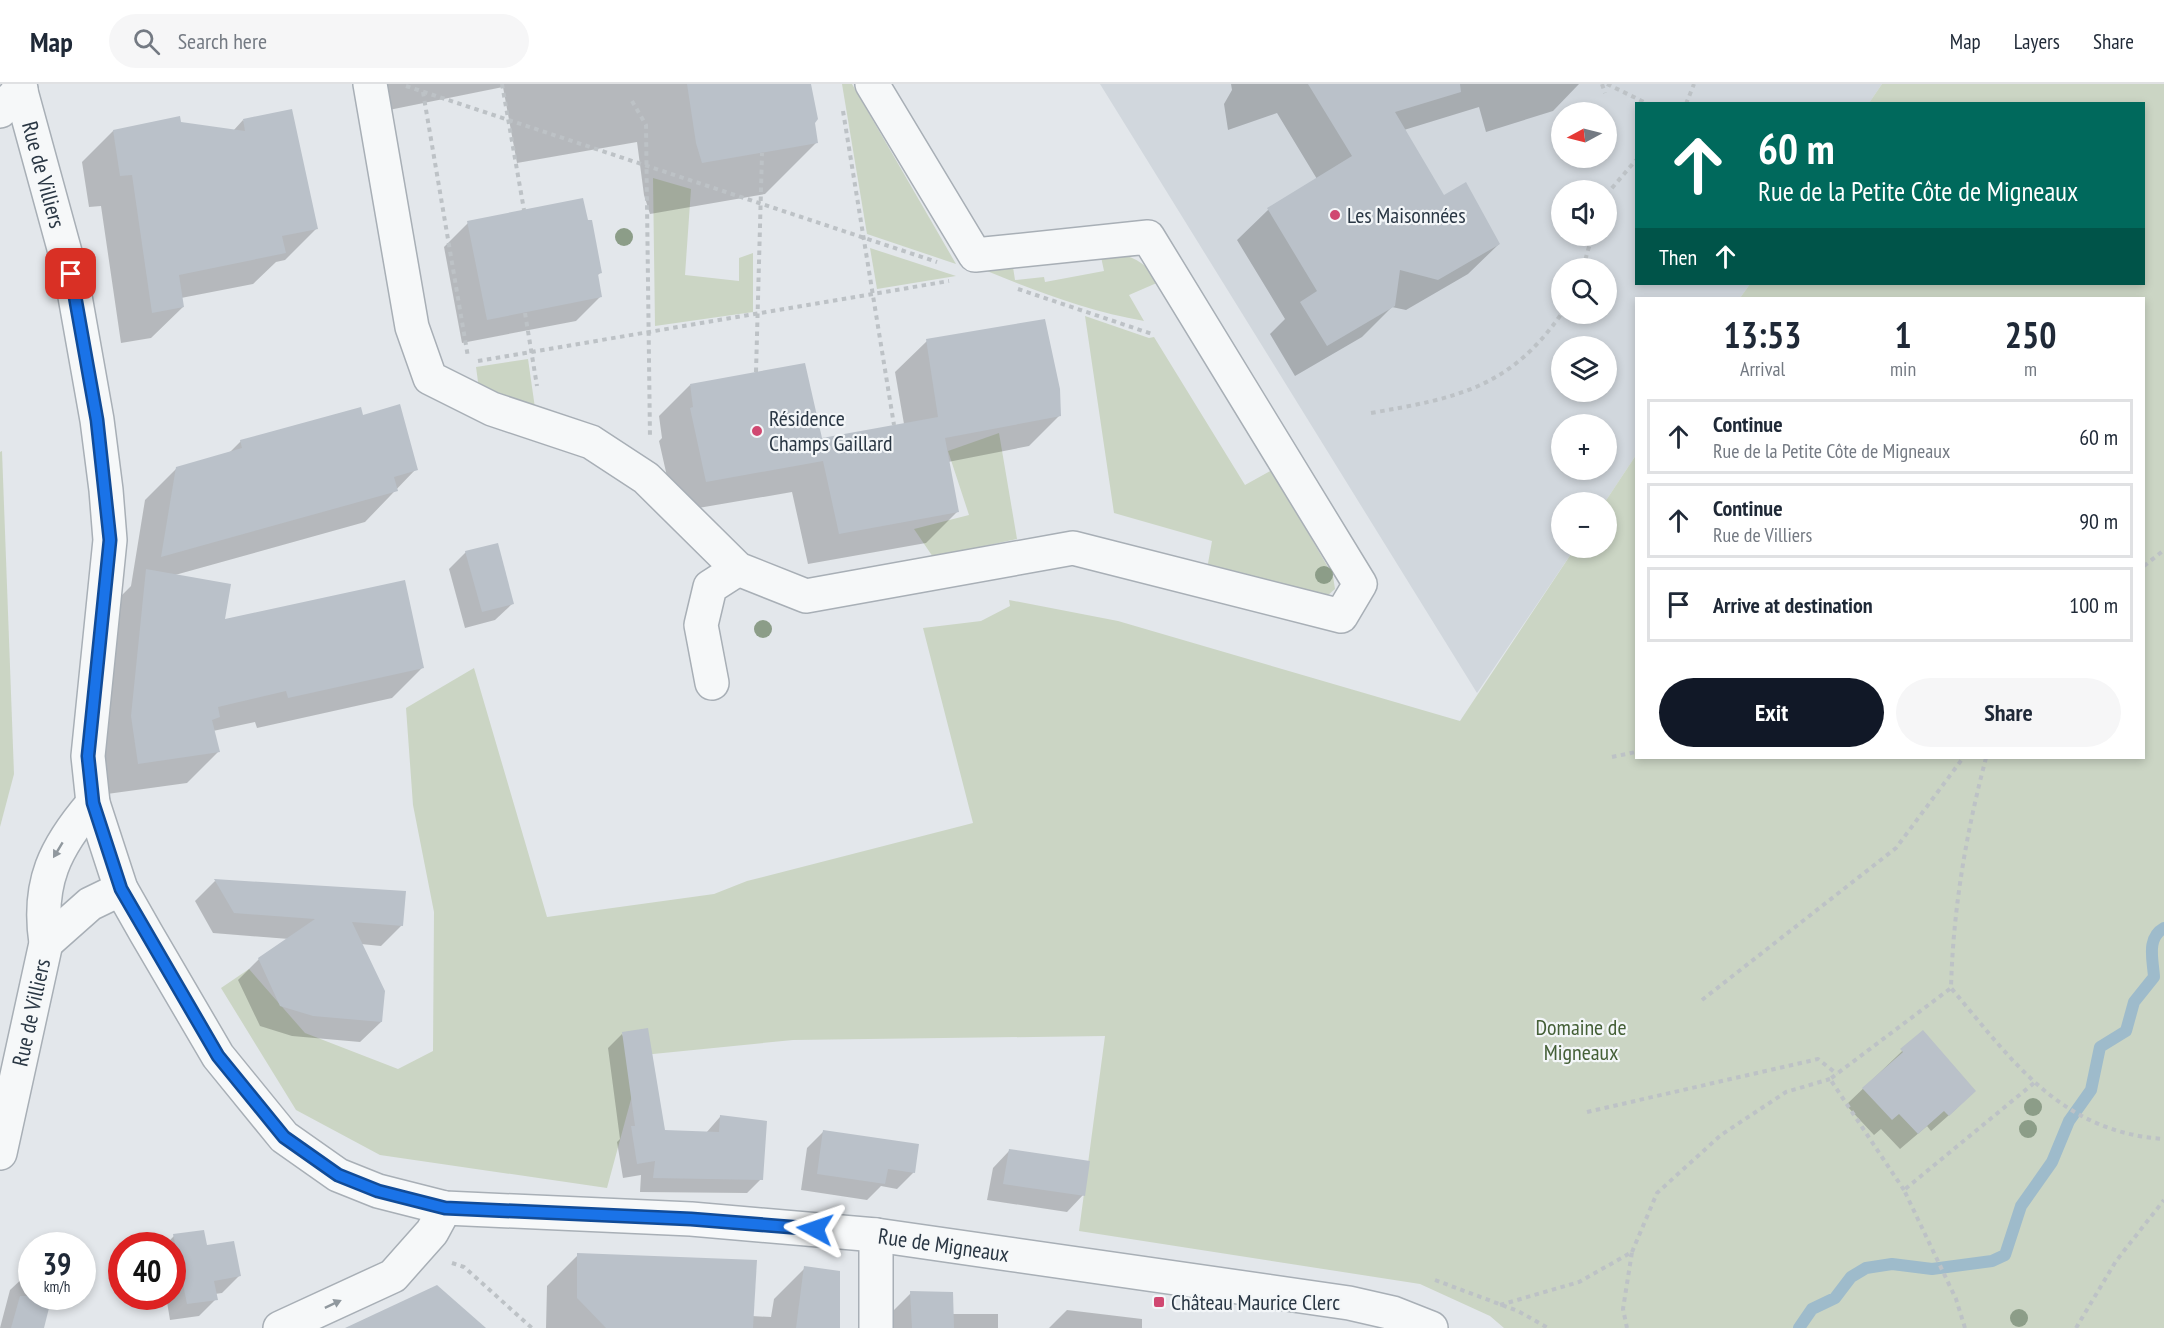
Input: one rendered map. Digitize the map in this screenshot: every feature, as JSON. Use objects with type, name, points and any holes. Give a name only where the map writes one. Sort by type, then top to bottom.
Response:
[{"type":"street","points":[[370,84],[412,327],[430,378],[492,409],[591,442],[650,482],[738,569],[806,596],[1072,548],[1341,616],[1360,584],[1148,237],[975,255],[873,84]]},
{"type":"street","name":"Rue de Villiers","points":[[13,95],[71,274],[97,420],[110,540],[88,756],[93,803],[121,889],[90,904],[46,943]]},
{"type":"street","points":[[712,682],[701,626],[710,587],[738,569]]},
{"type":"street","name":"Rue de Villiers","points":[[0,1153],[46,943],[42,920],[45,890],[53,859],[71,829],[93,803]]},
{"type":"street","name":"Rue de Migneaux","points":[[121,889],[218,1056],[284,1137],[338,1175],[378,1191],[445,1208],[691,1219],[876,1235],[1349,1303],[1393,1313],[1431,1328]]},
{"type":"street","points":[[280,1328],[393,1276],[425,1241],[445,1208]]},
{"type":"street","points":[[876,1235],[876,1328]]},
{"type":"path","points":[[400,84],[948,266]]},
{"type":"path","points":[[502,84],[524,210]]},
{"type":"path","points":[[1605,93],[1605,84],[1644,102]]},
{"type":"path","points":[[1687,102],[1694,84]]},
{"type":"path","points":[[423,92],[469,362],[956,280]]},
{"type":"path","points":[[632,101],[646,125],[650,482]]},
{"type":"path","points":[[842,106],[894,424]]},
{"type":"path","points":[[756,372],[762,153]]},
{"type":"path","points":[[1617,182],[1635,161]]},
{"type":"path","points":[[1012,287],[1152,334]]},
{"type":"path","points":[[525,313],[544,427]]},
{"type":"path","points":[[1371,413],[1445,398],[1494,380],[1523,360],[1554,324]]},
{"type":"path","points":[[2145,565],[2164,550]]},
{"type":"path","points":[[1612,757],[1635,752]]},
{"type":"path","points":[[1702,1000],[1896,848],[1962,759]]},
{"type":"path","points":[[1986,759],[1964,854],[1952,949],[1951,988],[2043,1092],[2077,1115],[2135,1137],[2164,1139]]},
{"type":"path","points":[[1627,1328],[1623,1309],[1632,1252],[1657,1193],[1721,1135],[1786,1092],[1830,1079],[1951,988]]},
{"type":"path","points":[[1587,1112],[1818,1059],[1837,1074]]},
{"type":"path","points":[[1830,1079],[1904,1190],[1938,1262],[1965,1328]]},
{"type":"path","points":[[1904,1190],[2034,1083]]},
{"type":"path","points":[[2076,1328],[2116,1260],[2164,1200]]},
{"type":"path","points":[[1500,1305],[1579,1282],[1632,1252]]},
{"type":"path","points":[[442,1261],[464,1267],[532,1328]]},
{"type":"path","points":[[1435,1280],[1500,1305],[1548,1328]]},
{"type":"shaded area","points":[[1100,84],[1882,84],[1870,102],[1635,102],[1635,285],[1749,285],[1741,297],[1635,297],[1635,457],[1612,492],[1551,492],[1551,558],[1568,558],[1477,693]]},
{"type":"green space","points":[[842,84],[852,84],[956,264],[867,234]]},
{"type":"green space","name":"Domaine de Migneaux","points":[[1882,84],[2164,84],[2164,1328],[1504,1328],[1490,1316],[1420,1284],[1079,1231],[1105,1036],[793,1040],[643,1055],[607,1188],[380,1155],[296,1110],[221,988],[249,969],[305,1033],[398,1069],[433,1051],[434,912],[413,805],[406,708],[474,668],[547,917],[714,894],[747,881],[973,823],[923,628],[981,621],[1010,606],[1009,600],[1118,621],[1460,721],[1568,558],[1617,558],[1617,492],[1612,492],[1635,457],[1635,759],[2145,759],[2145,297],[1741,297],[1749,285],[2145,285],[2145,102],[1870,102]]},
{"type":"green space","points":[[653,178],[691,189],[685,275],[739,281],[739,258],[753,253],[753,312],[655,326]]},
{"type":"green space","points":[[870,248],[956,276],[877,289]]},
{"type":"green space","points":[[1100,252],[1134,259],[1154,274],[1159,282],[1129,295],[1144,321],[1064,300],[987,271],[1013,267],[1015,280],[1044,277],[1045,282],[1104,271]]},
{"type":"green space","points":[[1085,316],[1149,338],[1154,337],[1245,485],[1272,470],[1333,576],[1335,589],[1327,596],[1207,569],[1212,541],[1114,513]]},
{"type":"green space","points":[[528,359],[535,408],[479,389],[476,367]]},
{"type":"green space","points":[[999,433],[1017,539],[933,557],[914,529],[969,515],[948,451]]},
{"type":"green space","points":[[2,451],[14,774],[0,827],[0,452]]},
{"type":"building","points":[[687,84],[811,84],[818,119],[815,123],[818,143],[702,163],[696,143]]},
{"type":"building","name":"Les Maisonnées","points":[[1308,84],[1460,84],[1461,92],[1395,112],[1444,195],[1466,182],[1500,244],[1438,280],[1400,270],[1395,306],[1327,346],[1300,302],[1317,291],[1267,208],[1352,156]]},
{"type":"building","points":[[292,109],[318,229],[282,236],[286,253],[179,275],[184,307],[152,313],[132,175],[120,176],[113,130],[180,116],[181,122],[245,131],[243,119]]},
{"type":"building","points":[[583,198],[588,220],[592,220],[602,273],[598,274],[602,297],[487,320],[467,221]]},
{"type":"building","name":"Résidence Champs Gaillard","points":[[1045,319],[1060,389],[1061,416],[945,438],[959,512],[839,534],[823,461],[706,482],[690,408],[693,407],[690,384],[805,363],[822,438],[938,417],[926,339]]},
{"type":"building","points":[[400,404],[418,470],[394,477],[398,491],[161,557],[176,467],[242,448],[240,440],[361,407],[363,415]]},
{"type":"building","points":[[498,543],[514,604],[482,612],[465,551]]},
{"type":"building","points":[[146,569],[231,584],[225,619],[405,580],[424,668],[288,698],[286,691],[218,707],[220,717],[212,720],[220,752],[138,764],[131,716]]},
{"type":"building","points":[[214,879],[406,891],[403,926],[352,922],[385,991],[382,1022],[313,1016],[280,1006],[258,958],[315,919],[234,913]]},
{"type":"building","points":[[648,1028],[665,1130],[719,1132],[720,1115],[767,1121],[763,1180],[653,1178],[655,1161],[637,1164],[631,1126],[635,1126],[622,1032]]},
{"type":"building","points":[[1923,1030],[1976,1091],[1949,1116],[1944,1111],[1918,1134],[1899,1114],[1892,1120],[1862,1088],[1903,1052],[1900,1049]]},
{"type":"building","points":[[823,1130],[919,1144],[915,1173],[888,1169],[885,1184],[817,1174]]},
{"type":"building","points":[[1009,1149],[1090,1161],[1085,1196],[1003,1184]]},
{"type":"building","points":[[204,1230],[207,1245],[234,1241],[241,1276],[214,1281],[218,1300],[187,1304],[186,1232]]},
{"type":"building","points":[[577,1253],[757,1260],[753,1328],[606,1328],[577,1298]]},
{"type":"building","points":[[804,1266],[840,1271],[840,1328],[796,1328]]},
{"type":"building","points":[[437,1285],[486,1328],[345,1328]]},
{"type":"building","points":[[910,1291],[953,1292],[954,1328],[912,1328]]},
{"type":"building","points":[[18,1303],[18,1310],[48,1310],[44,1328],[11,1328]]},
{"type":"waterway","points":[[1799,1328],[1812,1309],[1835,1298],[1851,1277],[1866,1268],[1892,1264],[1932,1269],[1992,1261],[2005,1255],[2021,1206],[2052,1162],[2069,1121],[2091,1090],[2100,1047],[2126,1031],[2134,1002],[2154,977],[2153,943],[2158,932],[2164,928]]},
{"type":"place","name":"Les Maisonnées","points":[[1335,215]]},
{"type":"place","name":"Résidence Champs Gaillard","points":[[757,431]]},
{"type":"place","name":"Château Maurice Clerc","points":[[1159,1302]]},
{"type":"route","points":[[71,274],[97,420],[110,540],[88,756],[93,803],[121,889],[218,1056],[244,1092],[284,1137],[338,1175],[378,1191],[445,1208],[691,1219],[815,1229]]}]
